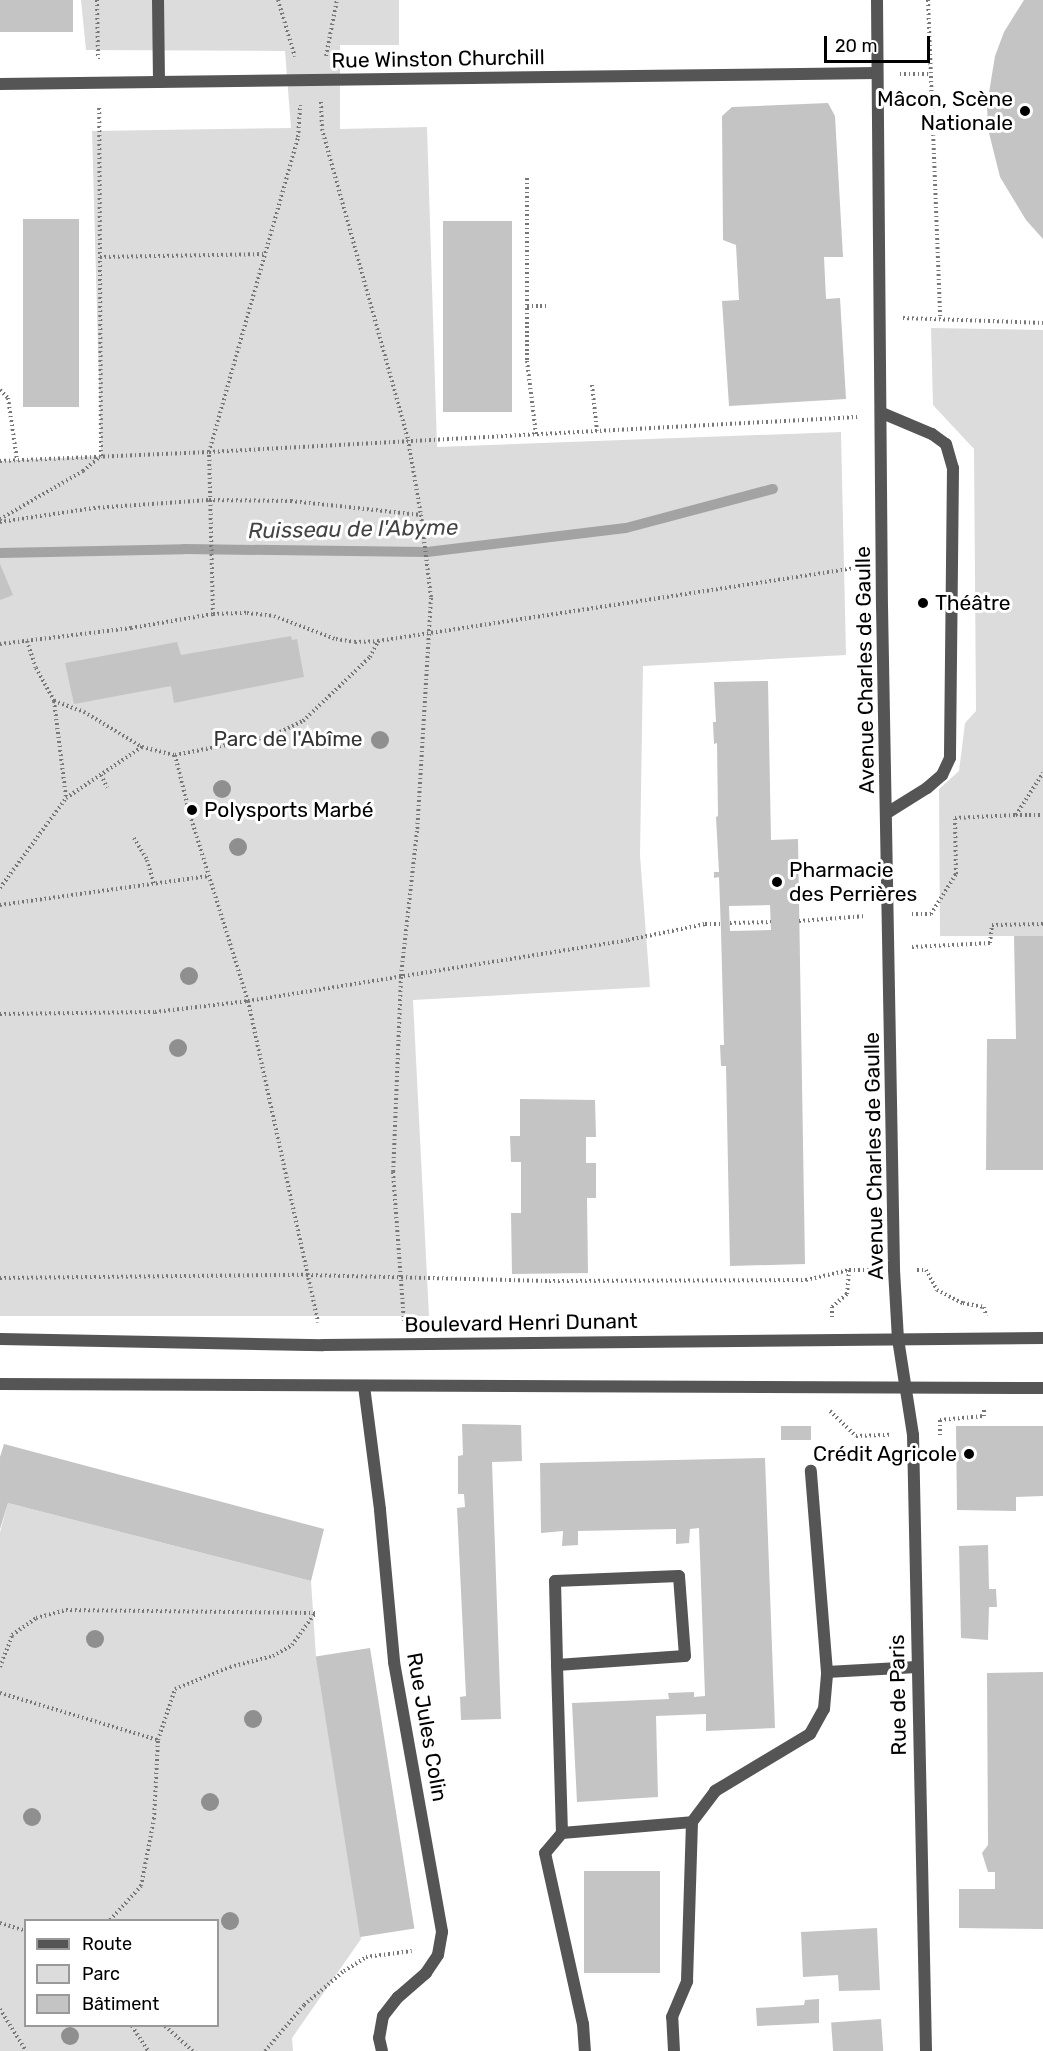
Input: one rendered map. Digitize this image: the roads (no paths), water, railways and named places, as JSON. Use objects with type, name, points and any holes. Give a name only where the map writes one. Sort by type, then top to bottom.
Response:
[{"type":"street","points":[[158,0],[159,82]]},
{"type":"street","name":"Avenue Charles de Gaulle","points":[[877,0],[878,319],[882,413],[882,564],[894,1270],[898,1339]]},
{"type":"street","name":"Rue Winston Churchill","points":[[0,84],[877,73]]},
{"type":"street","points":[[882,413],[932,434],[946,444],[953,468],[950,758],[942,775],[927,788],[887,813]]},
{"type":"street","name":"Boulevard Henri Dunant","points":[[0,1339],[323,1345],[1043,1338]]},
{"type":"street","name":"Rue de Paris","points":[[898,1339],[913,1435],[926,2051]]},
{"type":"street","points":[[0,1384],[1043,1388]]},
{"type":"street","name":"Rue Jules Colin","points":[[364,1386],[380,1510],[394,1662],[440,1910],[442,1932],[438,1955],[426,1973],[398,1997],[383,2016],[379,2038],[382,2051]]},
{"type":"street","points":[[674,2051],[672,2017],[687,1981],[692,1822],[715,1791],[810,1734],[824,1709],[827,1672],[811,1471]]},
{"type":"street","points":[[557,1665],[685,1656],[679,1576],[555,1581],[557,1665],[562,1833]]},
{"type":"street","points":[[827,1672],[917,1667]]},
{"type":"street","points":[[585,2051],[583,2024],[544,1853],[562,1833],[692,1822]]},
{"type":"waterway","name":"Ruisseau de l'Abyme","points":[[0,553],[184,549],[427,552],[626,528],[773,489]]},
{"type":"place","name":"Mâcon, Scène Nationale","points":[[1025,111]]},
{"type":"place","name":"Théâtre","points":[[923,603]]},
{"type":"place","name":"Polysports Marbé","points":[[192,810]]},
{"type":"place","name":"Pharmacie des Perrières","points":[[777,882]]},
{"type":"place","name":"Crédit Agricole","points":[[969,1454]]},
{"type":"park label","name":"Parc de l'Abîme","points":[[288,739]]}]
